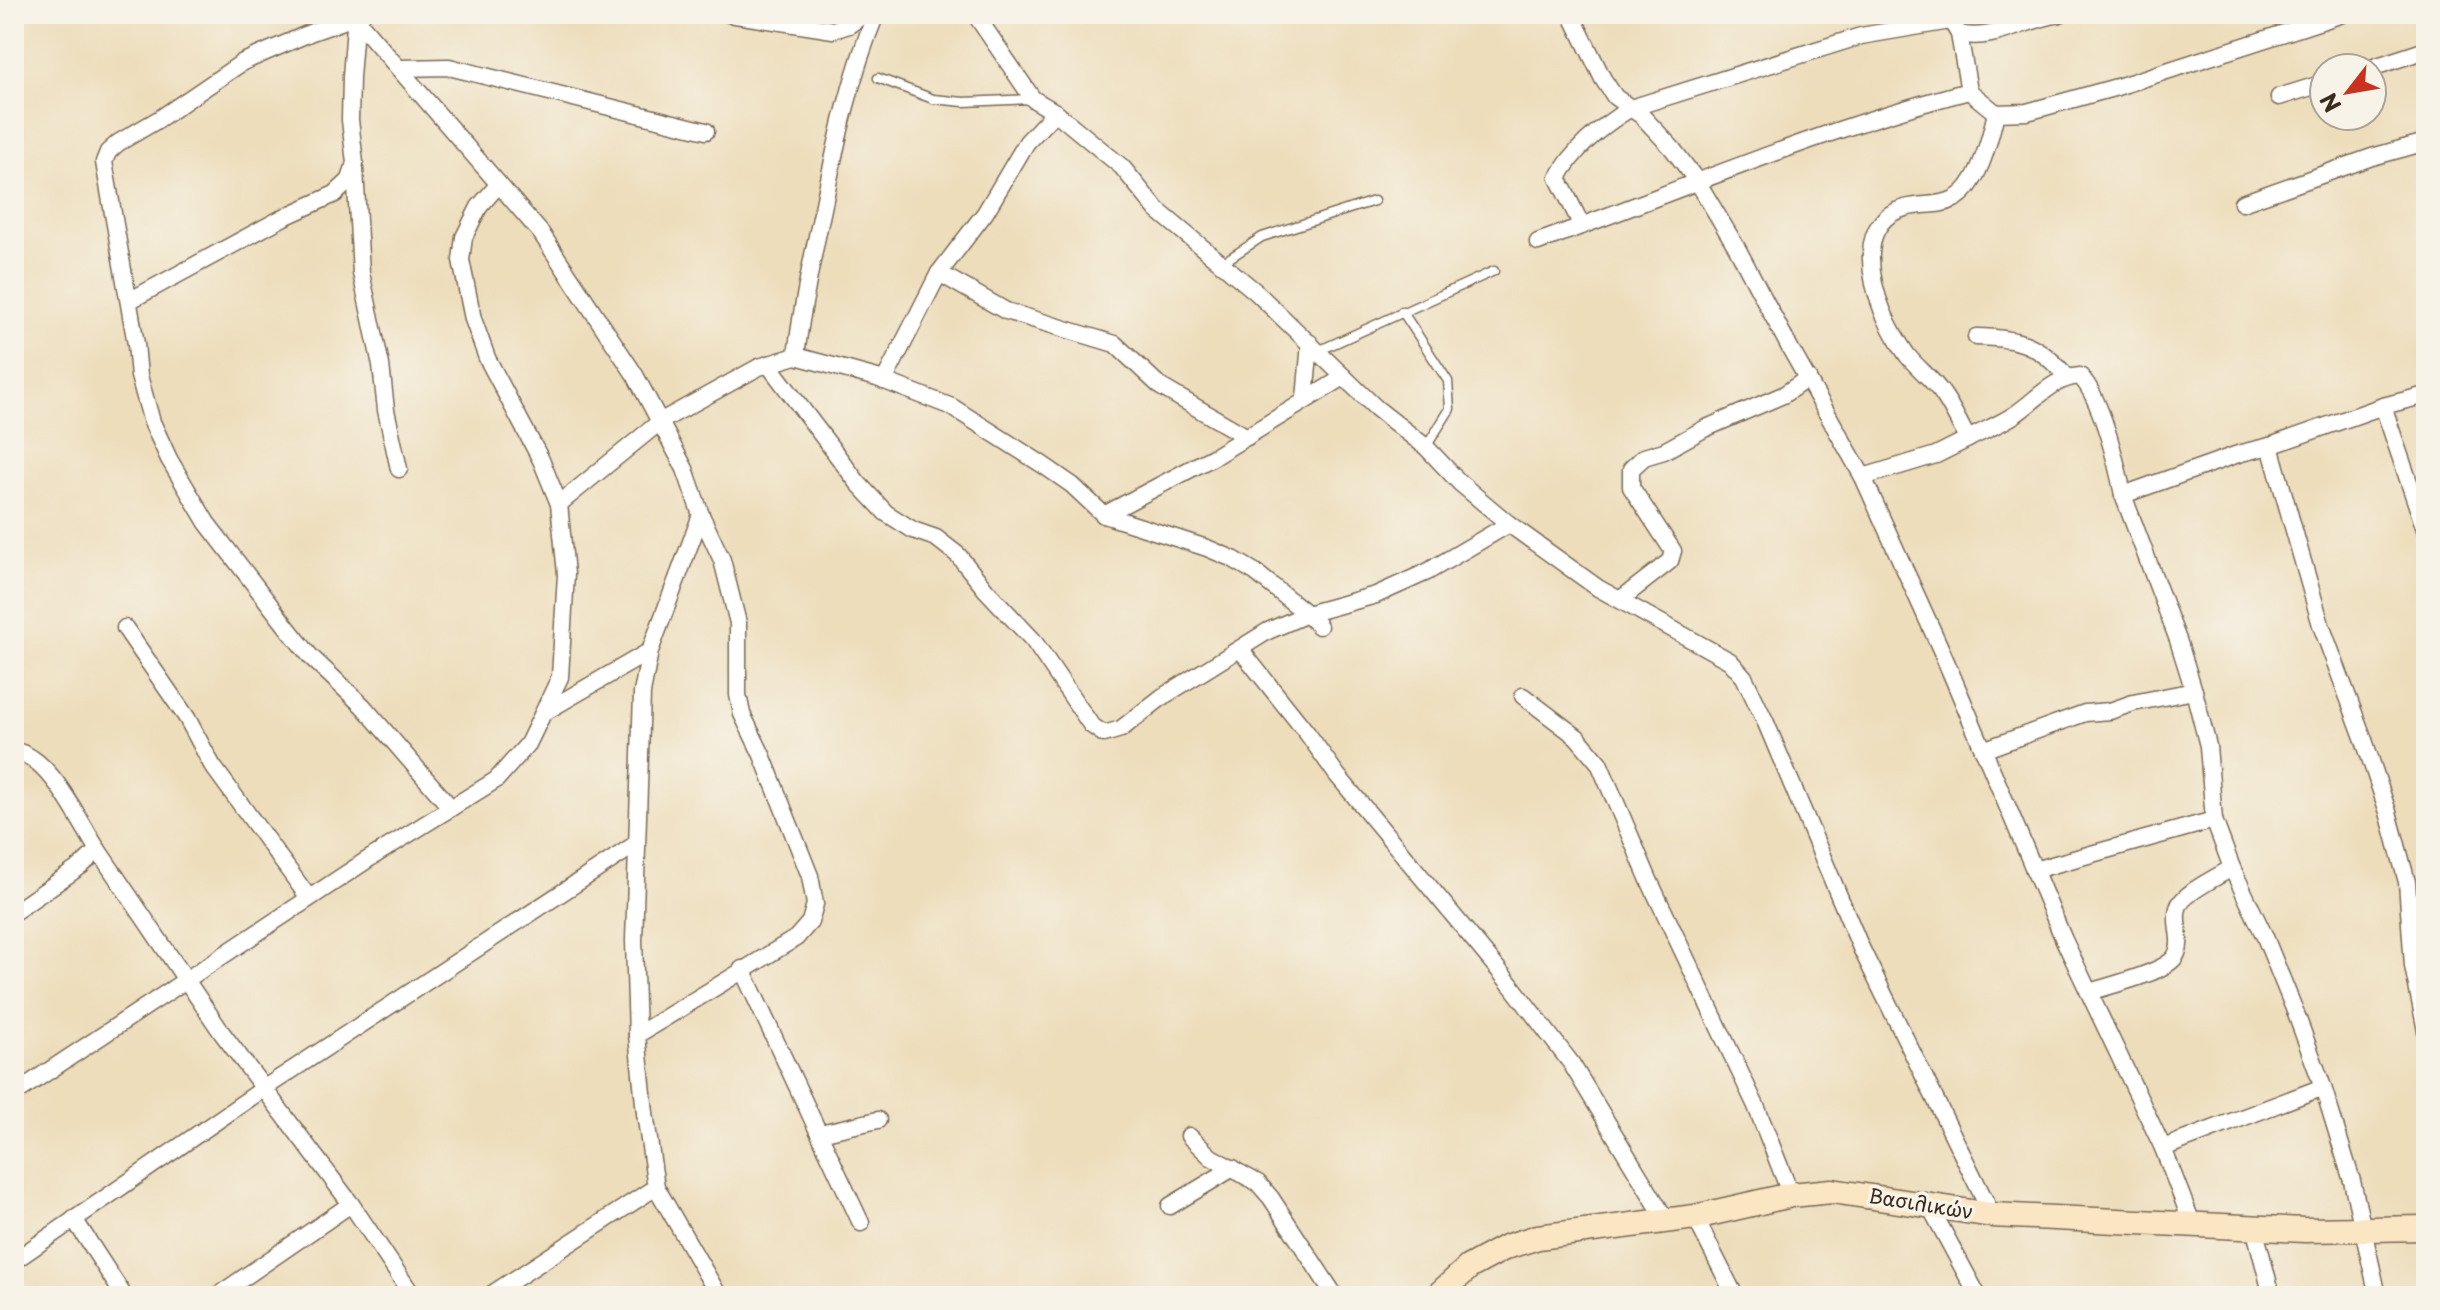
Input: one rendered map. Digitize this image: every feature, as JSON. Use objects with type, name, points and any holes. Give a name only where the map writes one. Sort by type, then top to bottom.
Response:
[{"type":"street","points":[[729,14],[833,30],[849,25],[864,14]]},
{"type":"street","points":[[796,356],[839,128],[876,14]]},
{"type":"street","points":[[975,14],[1033,99],[1055,112],[1122,167],[1157,210],[1314,347],[1376,408],[1426,447],[1460,483],[1509,524],[1598,588],[1730,661],[1744,677],[1861,948],[1992,1215]]},
{"type":"street","points":[[1571,14],[1615,97],[1642,116],[1697,181],[1863,477],[2034,870],[2163,1148],[2192,1223]]},
{"type":"street","points":[[1582,226],[1558,178],[1565,164],[1606,123],[1631,108],[1861,36],[1952,23],[1974,38],[2060,14]]},
{"type":"street","points":[[1952,23],[1969,91],[1996,113],[2027,112],[2117,87],[2343,14]]},
{"type":"street","points":[[358,15],[541,233],[635,375],[661,421],[685,469],[701,515],[722,560],[738,623],[738,695],[742,714],[762,755],[810,876],[815,904],[810,922],[796,938],[637,1035]]},
{"type":"street","points":[[358,15],[351,45],[350,91],[361,273],[399,469]]},
{"type":"street","points":[[358,15],[243,62],[118,143],[108,152],[104,162],[139,376],[152,422],[184,487],[216,534],[311,657],[363,706],[451,808]]},
{"type":"street","points":[[2388,62],[2426,50]]},
{"type":"street","points":[[400,68],[449,67],[706,131]]},
{"type":"street","points":[[2279,97],[2308,88]]},
{"type":"street","points":[[1538,242],[1697,181],[1914,104],[1969,91]]},
{"type":"street","points":[[884,381],[939,273],[985,213],[1027,142],[1055,112]]},
{"type":"street","points":[[1968,439],[1944,395],[1908,355],[1884,315],[1871,278],[1872,250],[1876,226],[1889,213],[1942,203],[1955,199],[1965,191],[1988,150],[1996,113]]},
{"type":"street","points":[[2242,203],[2372,157],[2426,142]]},
{"type":"street","points":[[129,301],[284,217],[335,194],[350,180],[355,163]]},
{"type":"street","points":[[14,1094],[309,898],[496,780],[528,744],[560,677],[566,574],[559,504],[541,460],[487,358],[464,284],[461,260],[464,237],[479,207],[498,185]]},
{"type":"street","points":[[939,273],[1006,311],[1115,344],[1161,387],[1247,437]]},
{"type":"street","points":[[1976,337],[2013,338],[2052,359],[2067,377]]},
{"type":"street","points":[[1305,399],[1314,347]]},
{"type":"street","points":[[559,504],[661,421],[768,364],[796,356],[884,381],[952,407],[1072,485],[1104,515],[1233,559],[1255,572],[1313,620]]},
{"type":"street","points":[[768,364],[858,483],[886,513],[913,530],[936,538],[958,555],[1033,640],[1091,725],[1104,734],[1121,729],[1162,697],[1268,631],[1313,620],[1376,595],[1472,548],[1509,524]]},
{"type":"street","points":[[1863,477],[1936,455],[2013,416],[2052,383],[2080,376],[2090,386],[2114,452],[2123,495],[2194,691],[2208,746],[2214,820],[2232,868],[2265,937],[2323,1087],[2352,1181],[2378,1296]]},
{"type":"street","points":[[1104,515],[1247,437],[1344,377]]},
{"type":"street","points":[[1621,599],[1670,561],[1673,551],[1631,487],[1631,469],[1644,457],[1664,451],[1716,423],[1783,395],[1808,378]]},
{"type":"street","points":[[2123,495],[2383,406],[2426,395]]},
{"type":"street","points":[[2383,406],[2426,532]]},
{"type":"street","points":[[2270,446],[2321,625],[2364,740],[2407,882],[2413,966],[2426,1031]]},
{"type":"street","points":[[701,515],[650,651],[642,693],[634,941],[637,1035],[656,1187],[719,1296]]},
{"type":"street","points":[[125,628],[187,718],[212,765],[309,898]]},
{"type":"street","points":[[1240,649],[1337,775],[1502,974],[1571,1063],[1666,1220]]},
{"type":"street","points":[[543,713],[650,651]]},
{"type":"street","points":[[1983,750],[2085,713],[2110,711],[2133,703],[2194,691]]},
{"type":"street","points":[[1523,696],[1577,737],[1599,763],[1649,880],[1756,1106],[1791,1195]]},
{"type":"street","points":[[14,751],[33,759],[54,780],[186,979],[263,1089],[351,1204],[413,1296]]},
{"type":"street","points":[[2034,870],[2214,820]]},
{"type":"street","points":[[14,1261],[263,1089],[636,844]]},
{"type":"street","points":[[14,912],[81,866],[98,850]]},
{"type":"street","points":[[2089,992],[2164,967],[2174,958],[2180,945],[2177,909],[2185,897],[2232,868]]},
{"type":"street","points":[[742,969],[861,1223]]},
{"type":"street","points":[[2163,1148],[2323,1087]]},
{"type":"street","points":[[820,1133],[878,1120]]},
{"type":"street","points":[[1189,1136],[1211,1157],[1258,1183],[1335,1296]]},
{"type":"street","points":[[1170,1206],[1233,1168]]},
{"type":"street","points":[[489,1296],[656,1187]]},
{"type":"street","name":"Βασιλικών","points":[[1437,1296],[1469,1267],[1506,1247],[1525,1241],[1570,1232],[1695,1217],[1791,1195],[1832,1191],[1992,1215],[2305,1230],[2426,1228]]},
{"type":"street","points":[[217,1296],[351,1204]]},
{"type":"street","points":[[1929,1205],[1978,1296]]},
{"type":"street","points":[[1695,1217],[1735,1296]]},
{"type":"street","points":[[74,1219],[124,1296]]},
{"type":"street","points":[[2254,1227],[2272,1296]]},
{"type":"lane","points":[[878,78],[933,99],[964,102],[1033,99]]},
{"type":"lane","points":[[1221,263],[1262,237],[1374,201]]},
{"type":"lane","points":[[1314,347],[1494,271]]},
{"type":"lane","points":[[1402,311],[1448,381],[1450,409],[1426,447]]}]
